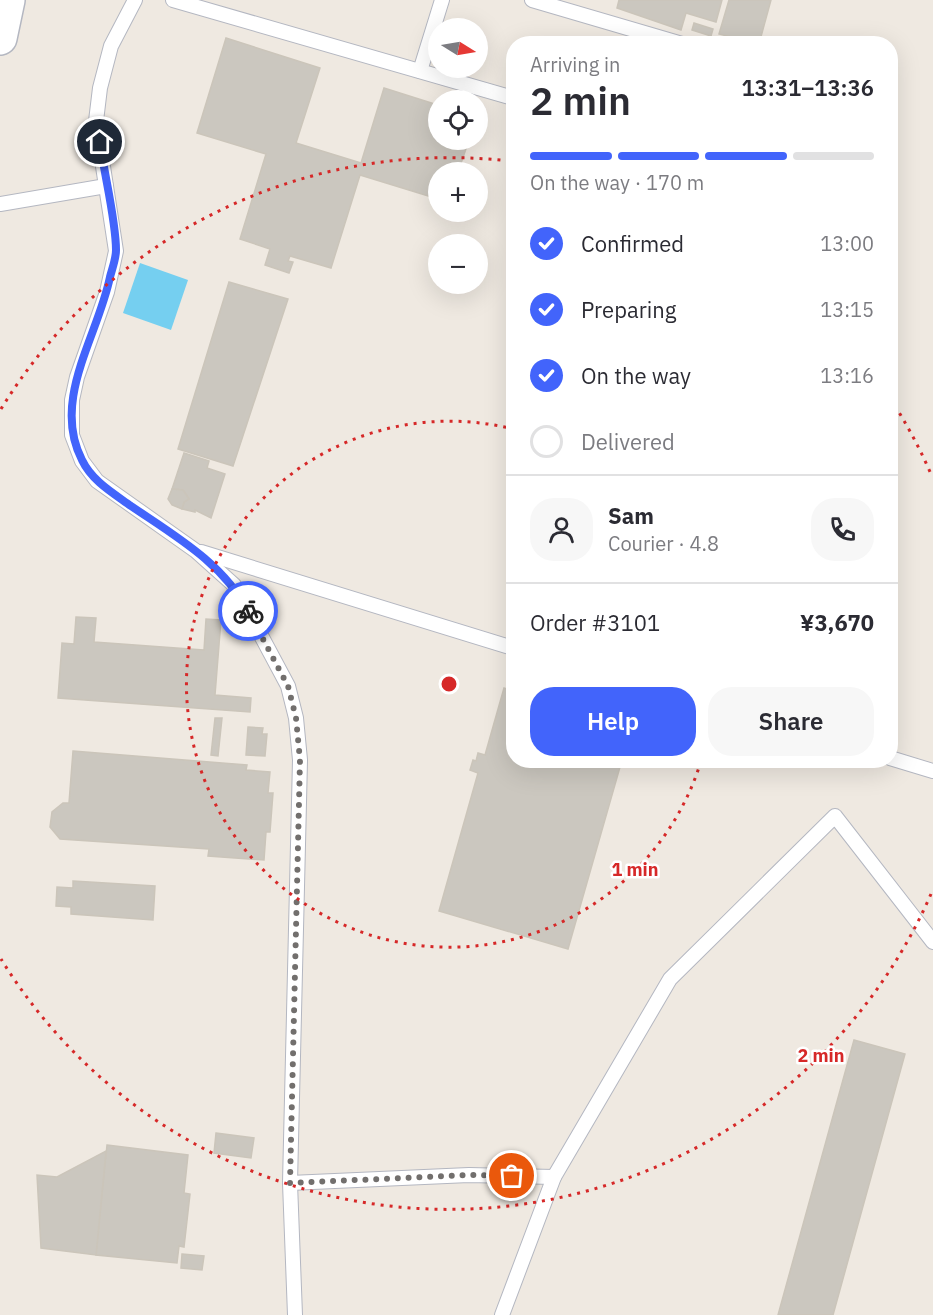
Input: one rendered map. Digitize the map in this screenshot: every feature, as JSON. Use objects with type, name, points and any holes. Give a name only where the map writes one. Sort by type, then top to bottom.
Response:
[{"type":"main road","points":[[0,38],[8,0]]},
{"type":"lane","points":[[135,0],[111,46],[100,88],[96,121],[116,251],[107,292],[77,377],[72,400],[72,435],[82,461],[97,481],[196,551],[234,585],[283,676],[296,718],[300,760],[290,1183],[295,1315]]},
{"type":"lane","points":[[173,0],[506,96]]},
{"type":"lane","points":[[420,71],[442,0]]},
{"type":"lane","points":[[532,0],[655,36]]},
{"type":"lane","points":[[0,204],[106,186]]},
{"type":"lane","points":[[196,551],[506,646]]},
{"type":"lane","points":[[898,760],[933,771]]},
{"type":"lane","points":[[502,1315],[554,1177],[670,979],[835,816],[933,942]]},
{"type":"lane","points":[[290,1183],[469,1175],[554,1177]]},
{"type":"water","points":[[140,263],[188,280],[171,330],[123,313]]},
{"type":"building","points":[[619,0],[722,0],[716,22],[686,13],[681,30],[617,8]]},
{"type":"building","points":[[729,0],[771,0],[761,36],[719,34]]},
{"type":"building","points":[[694,23],[713,29],[711,36],[692,30]]},
{"type":"building","points":[[226,38],[320,68],[296,143],[361,163],[384,88],[428,102],[428,150],[466,150],[461,162],[428,162],[428,196],[360,175],[331,268],[290,256],[288,261],[293,262],[289,273],[265,265],[270,249],[240,239],[266,154],[197,133]]},
{"type":"building","points":[[229,282],[288,299],[233,466],[178,449]]},
{"type":"building","points":[[184,453],[209,461],[207,468],[225,474],[211,518],[195,510],[195,512],[182,509],[184,502],[189,499],[183,490],[172,489]]},
{"type":"building","points":[[172,489],[183,490],[189,499],[184,502],[182,509],[172,505],[168,499]]},
{"type":"building","points":[[76,617],[96,618],[94,642],[204,650],[206,619],[221,620],[215,695],[251,698],[250,712],[58,698],[62,643],[74,644]]},
{"type":"building","points":[[504,688],[506,689],[506,768],[620,768],[568,949],[439,911],[478,773],[470,770],[478,753],[485,755]]},
{"type":"building","points":[[215,718],[222,718],[218,756],[211,755]]},
{"type":"building","points":[[248,727],[263,728],[262,734],[267,734],[265,756],[246,755]]},
{"type":"building","points":[[73,751],[247,765],[246,770],[270,772],[268,793],[273,793],[270,832],[266,832],[264,860],[208,856],[209,849],[60,839],[50,827],[52,812],[63,803],[69,803]]},
{"type":"building","points":[[73,881],[155,886],[153,920],[71,914],[71,907],[56,906],[57,887],[73,888]]},
{"type":"building","points":[[854,1040],[905,1054],[833,1315],[778,1315]]},
{"type":"building","points":[[216,1133],[254,1138],[251,1158],[214,1153]]},
{"type":"building","points":[[107,1145],[188,1155],[184,1193],[190,1194],[184,1247],[179,1246],[177,1263],[96,1255]]},
{"type":"building","points":[[106,1151],[96,1255],[41,1248],[37,1175],[57,1177]]},
{"type":"building","points":[[182,1254],[204,1256],[202,1270],[181,1268]]},
{"type":"way so far","points":[[248,611],[288,686],[296,718],[300,760],[290,1183],[469,1175],[512,1176]]},
{"type":"route","points":[[100,142],[116,251],[107,292],[77,377],[72,400],[72,435],[82,461],[97,481],[196,551],[234,585],[248,611]]}]
